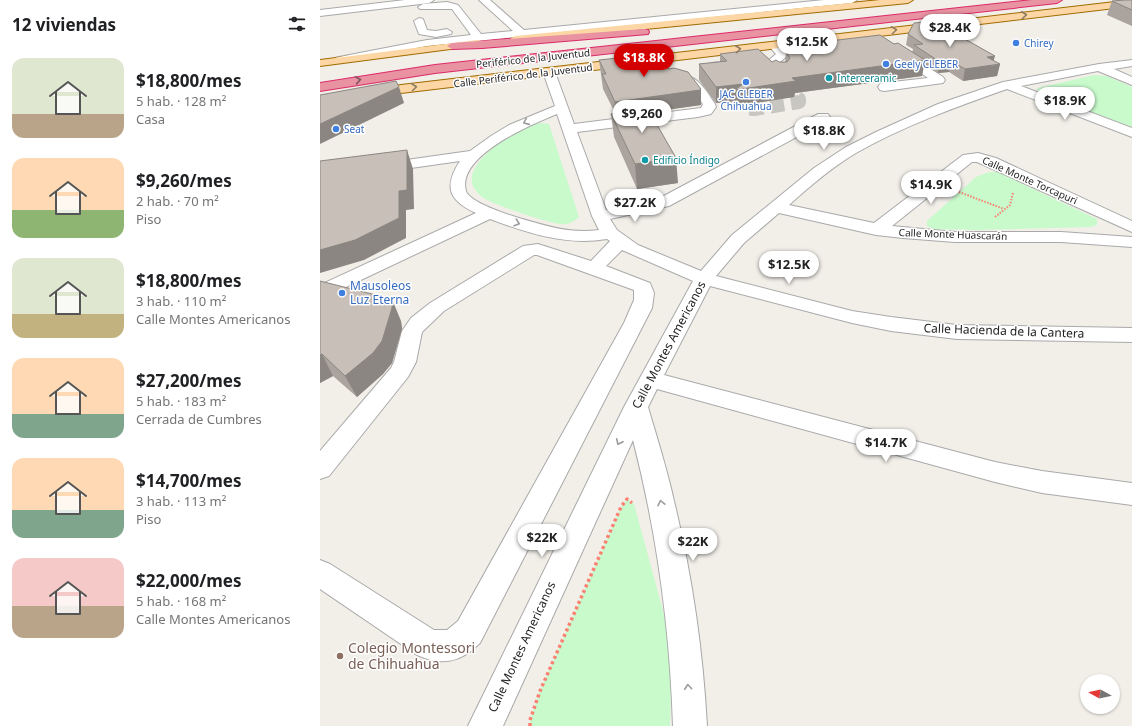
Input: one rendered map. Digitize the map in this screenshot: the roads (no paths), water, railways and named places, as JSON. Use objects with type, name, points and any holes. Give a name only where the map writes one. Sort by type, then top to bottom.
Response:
[{"type":"highway","name":"Periférico de la Juventud","points":[[340,71],[446,57],[971,0]]},
{"type":"highway","name":"Periférico de la Juventud","points":[[320,87],[435,69],[1057,0]]},
{"type":"highway","points":[[452,46],[717,27]]},
{"type":"main road","points":[[320,63],[610,27],[908,0]]},
{"type":"main road","name":"Calle Periférico de la Juventud","points":[[320,102],[401,89],[549,72],[664,68],[773,45],[1132,3]]},
{"type":"street","points":[[484,0],[521,33]]},
{"type":"street","points":[[419,21],[423,32],[428,34],[521,33],[610,27],[720,13],[852,0]]},
{"type":"street","points":[[320,13],[399,1],[447,5],[455,7],[474,33]]},
{"type":"street","points":[[711,4],[720,13]]},
{"type":"street","points":[[336,61],[474,33]]},
{"type":"street","points":[[870,33],[939,80],[884,87]]},
{"type":"street","points":[[773,45],[783,54],[773,62],[773,65],[782,73]]},
{"type":"street","name":"Calle Montes Americanos","points":[[489,723],[650,379],[704,279],[738,240],[819,171],[851,150],[943,107],[1007,85],[1099,67],[1132,63]]},
{"type":"street","points":[[1099,67],[1132,81]]},
{"type":"street","points":[[569,129],[706,111],[709,104],[693,82],[664,68]]},
{"type":"street","points":[[549,72],[600,216],[615,237]]},
{"type":"street","points":[[1007,85],[1132,133]]},
{"type":"street","points":[[562,108],[508,130],[482,148],[463,167],[458,180],[460,197],[490,214],[552,234],[581,237],[615,237]]},
{"type":"street","points":[[600,216],[664,203],[823,117]]},
{"type":"street","points":[[366,169],[475,155]]},
{"type":"street","name":"Calle Monte Torcapuri","points":[[876,230],[968,158],[973,157],[991,161],[1132,227]]},
{"type":"street","name":"Calle Monte Huascarán","points":[[776,207],[876,230],[928,235],[1061,237],[1132,242]]},
{"type":"street","points":[[320,292],[490,214]]},
{"type":"street","points":[[594,268],[615,237]]},
{"type":"street","name":"Calle Hacienda de la Cantera","points":[[615,237],[646,255],[704,279],[852,317],[922,329],[987,333],[1132,335]]},
{"type":"street","points":[[320,469],[400,372],[405,362],[412,331],[418,323],[428,313],[533,249],[594,268],[643,287],[646,293],[642,307],[469,632],[459,642],[449,646],[428,644],[320,573]]},
{"type":"street","points":[[650,379],[995,472],[1042,482],[1132,494]]},
{"type":"street","points":[[636,407],[660,500],[675,573],[684,642],[690,726]]},
{"type":"tunnel","points":[[721,81],[711,70],[712,67],[755,61],[761,62],[779,80]]},
{"type":"tunnel","points":[[720,80],[745,108],[754,109],[799,102],[799,99],[779,80]]},
{"type":"place","name":"Chirey","points":[[1016,43]]},
{"type":"place","name":"Geely CLEBER","points":[[886,64]]},
{"type":"place","name":"Interceramic","points":[[829,78]]},
{"type":"place","name":"JAC CLEBER Chihuahua","points":[[746,82]]},
{"type":"place","name":"Seat","points":[[336,129]]},
{"type":"place","name":"Edificio Índigo","points":[[645,160]]},
{"type":"place","name":"Mausoleos Luz Eterna","points":[[342,293]]},
{"type":"place","name":"Colegio Montessori de Chihuahua","points":[[340,656]]}]
